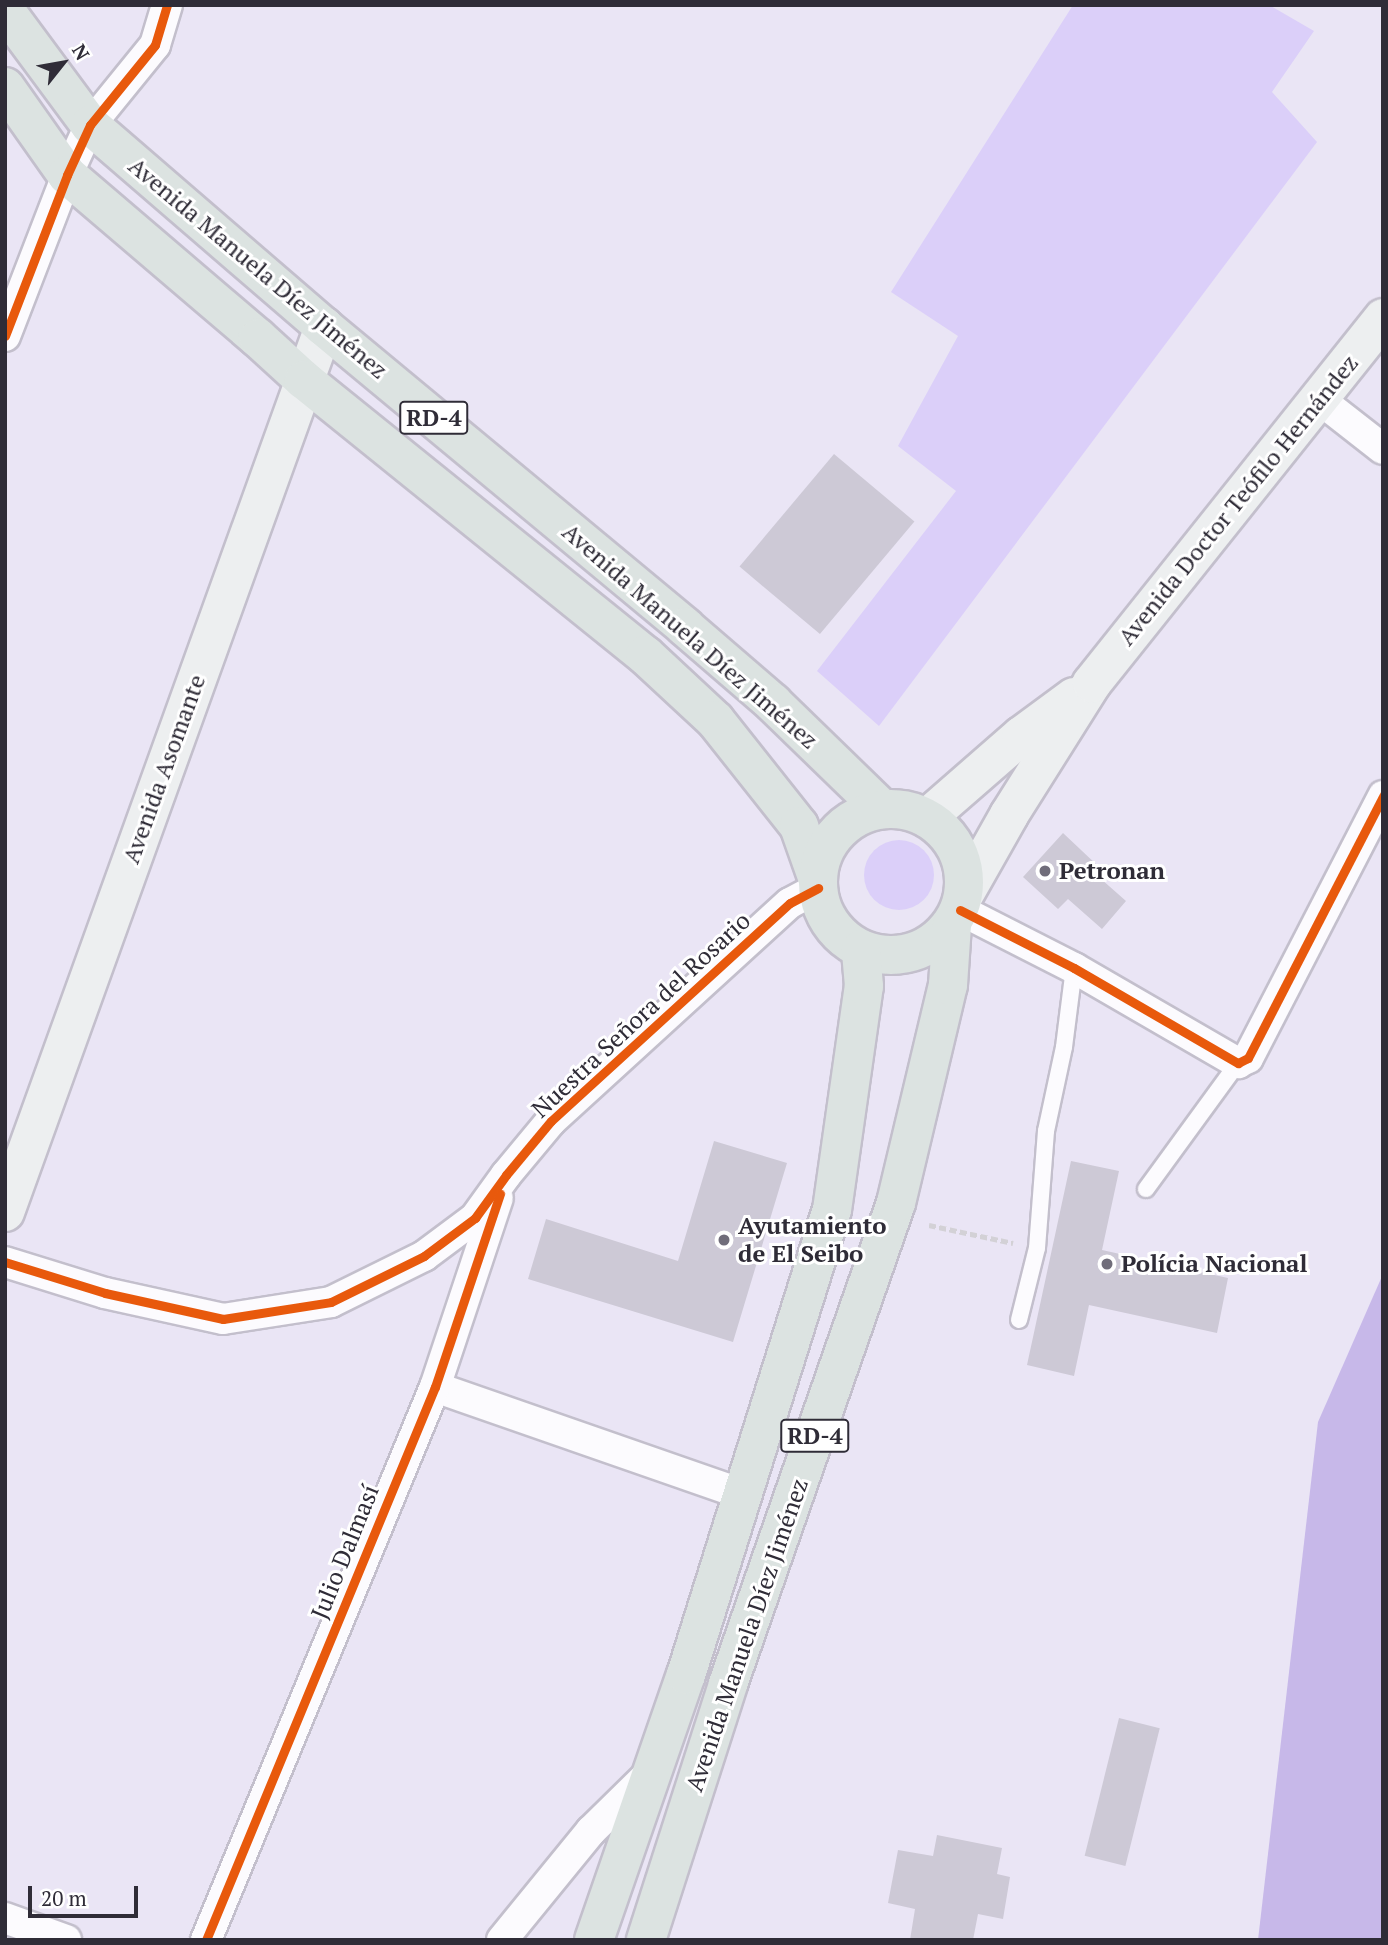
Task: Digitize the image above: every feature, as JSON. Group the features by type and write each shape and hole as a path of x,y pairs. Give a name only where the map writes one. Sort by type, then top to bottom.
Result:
{"main road":[{"name":"Avenida Manuela Díez Jiménez","path":"14,10 90,125 324,327 734,670 881,809"},
{"name":"Avenida Manuela Díez Jiménez","path":"5,88 67,175 304,380 645,655 715,720 799,826 818,884"},
{"name":"Avenida Doctor Teófilo Hernández","path":"958,910 1009,815 1092,683 1383,317"},
{"name":"Avenida Asomante","path":"5,1212 324,327"},
{"name":"Avenida Doctor Teófilo Hernández","path":"927,818 1021,736 1092,683"},
{"name":"RD-4","path":"881,809 909,810 927,818 950,838 963,865 958,910 934,942 912,953 887,956 861,949 832,925 822,907 818,884 822,857 833,837 850,821 881,809"},
{"name":"Avenida Manuela Díez Jiménez","path":"646,1940 728,1684 891,1217 948,985 958,910"},
{"name":"Avenida Manuela Díez Jiménez","path":"594,1940 649,1774 686,1675 832,1210 864,986 861,949"}],"street":[{"path":"5,336 67,175 90,125 156,45 167,5"},
{"path":"1319,399 1383,449"},
{"path":"958,910 1074,968 1238,1063 1248,1058 1383,796"},
{"name":"Nuestra Señora del Rosario","path":"5,1262 105,1293 223,1319 331,1302 424,1255 475,1218 506,1175 551,1121 790,903 818,884"},
{"name":"Julio Dalmasí","path":"206,1940 435,1387 506,1175"},
{"path":"435,1387 743,1494"},
{"path":"502,1940 591,1831 649,1774"},
{"path":"5,1918 66,1940"}],"lane":[{"path":"1019,1320 1037,1248 1046,1131 1064,1048 1074,968"},
{"path":"1146,1189 1238,1063"}],"path":[{"path":"891,1217 1037,1248"}],"shaded area":[{"path":"1073,5 1269,5 1314,31 1272,92 1317,142 879,726 817,671 956,491 898,446 958,336 891,292"},
{"path":"906,840 919,846 928,855 932,861 932,889 924,900 913,908 892,910 874,900 866,889 864,868 874,850 885,842"},
{"path":"1383,1274 1383,1940 1258,1940 1318,1422"}],"building":[{"path":"834,454 914,521 820,634 740,567"},
{"path":"1063,833 1098,866 1092,871 1126,901 1102,929 1068,899 1058,909 1023,877"},
{"name":"Ayutamiento de El Seibo","path":"714,1141 787,1163 733,1342 528,1279 546,1219 678,1261"},
{"name":"Polícia Nacional","path":"1071,1161 1119,1171 1102,1250 1228,1278 1217,1333 1089,1305 1074,1376 1027,1365"},
{"path":"1119,1718 1160,1728 1125,1866 1085,1856"},
{"path":"937,1835 1002,1848 997,1874 1010,1877 1003,1919 978,1914 973,1940 910,1940 915,1909 888,1903 898,1850 933,1856"}],"cycle path":[{"path":"5,336 67,175 90,125 155,45 167,5"},
{"path":"960,910 1074,968 1238,1063 1248,1058 1383,796"},
{"path":"5,1262 105,1293 223,1319 331,1302 424,1256 475,1218 506,1175 551,1121 790,903 818,888"},
{"path":"206,1940 435,1387 500,1194"}],"place":[{"name":"Petronan","path":"1045,871"},
{"name":"Ayutamiento de El Seibo","path":"724,1240"},
{"name":"Polícia Nacional","path":"1107,1264"}]}
